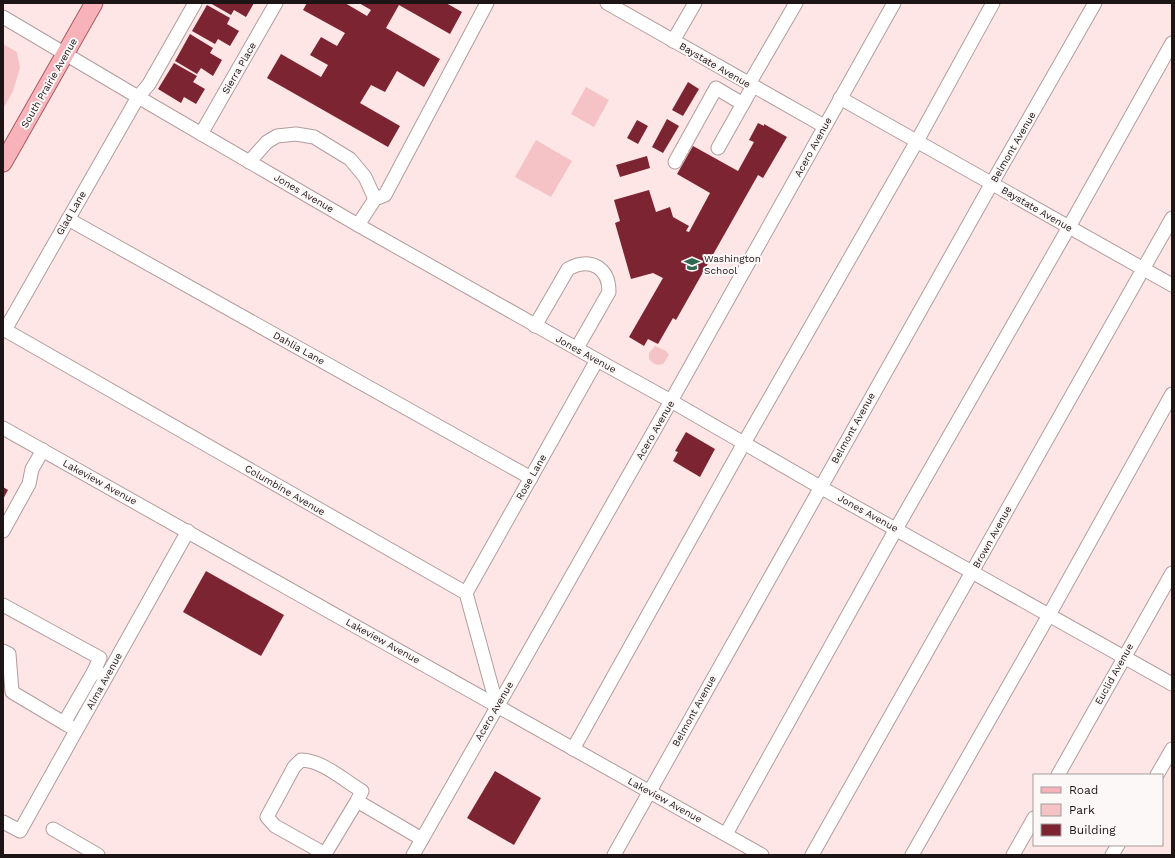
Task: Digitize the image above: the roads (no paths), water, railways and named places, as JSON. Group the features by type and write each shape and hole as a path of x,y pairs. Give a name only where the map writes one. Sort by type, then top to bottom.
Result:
{"main road":[{"name":"South Prairie Avenue","path":"3,163 94,3"}],"street":[{"name":"Glad Lane","path":"4,330 138,97 149,84 195,3"},
{"name":"Sierra Place","path":"201,134 276,3"},
{"path":"358,225 375,199 385,195 487,3"},
{"name":"Baystate Avenue","path":"607,3 824,126"},
{"path":"673,41 695,3"},
{"path":"718,148 796,3"},
{"name":"Acero Avenue","path":"413,855 671,401 894,3"},
{"path":"573,749 744,443 917,141 993,3"},
{"name":"Belmont Avenue","path":"614,855 649,790 820,487 1095,3"},
{"name":"Jones Avenue","path":"3,17 201,134 535,326 577,348 820,487 1172,684"},
{"path":"726,834 896,529 1069,227 1172,43"},
{"path":"675,162 716,88 743,104"},
{"name":"Baystate Avenue","path":"840,98 1172,285"},
{"path":"250,162 267,142 277,136 296,134 314,137 350,159 365,177 375,199"},
{"name":"Brown Avenue","path":"812,855 1172,218"},
{"name":"Dahlia Lane","path":"68,219 531,478"},
{"path":"535,326 568,269 584,263 592,264 600,269 606,276 609,284 609,292 577,348"},
{"name":"Columbine Avenue","path":"4,330 466,593"},
{"name":"Rose Lane","path":"466,593 597,360"},
{"path":"912,855 1049,615 1172,394"},
{"name":"Lakeview Avenue","path":"4,431 43,450 188,531 762,855"},
{"path":"3,531 29,484 32,469 43,450"},
{"name":"Alma Avenue","path":"3,822 20,832 188,531"},
{"name":"Euclid Avenue","path":"1059,774 1172,573"},
{"path":"466,593 497,706"},
{"path":"3,605 100,658 64,723"},
{"path":"3,651 9,654 12,692 77,730"},
{"path":"94,671 107,677"},
{"path":"1158,774 1172,749"},
{"path":"302,760 318,763 362,792 357,800 325,854 274,826 267,817 294,767 302,760"},
{"path":"357,800 422,839"},
{"path":"1013,855 1033,820"},
{"path":"53,829 98,855"},
{"path":"1112,855 1117,846"}],"place":[{"name":"Washington School","path":"692,264"}]}
